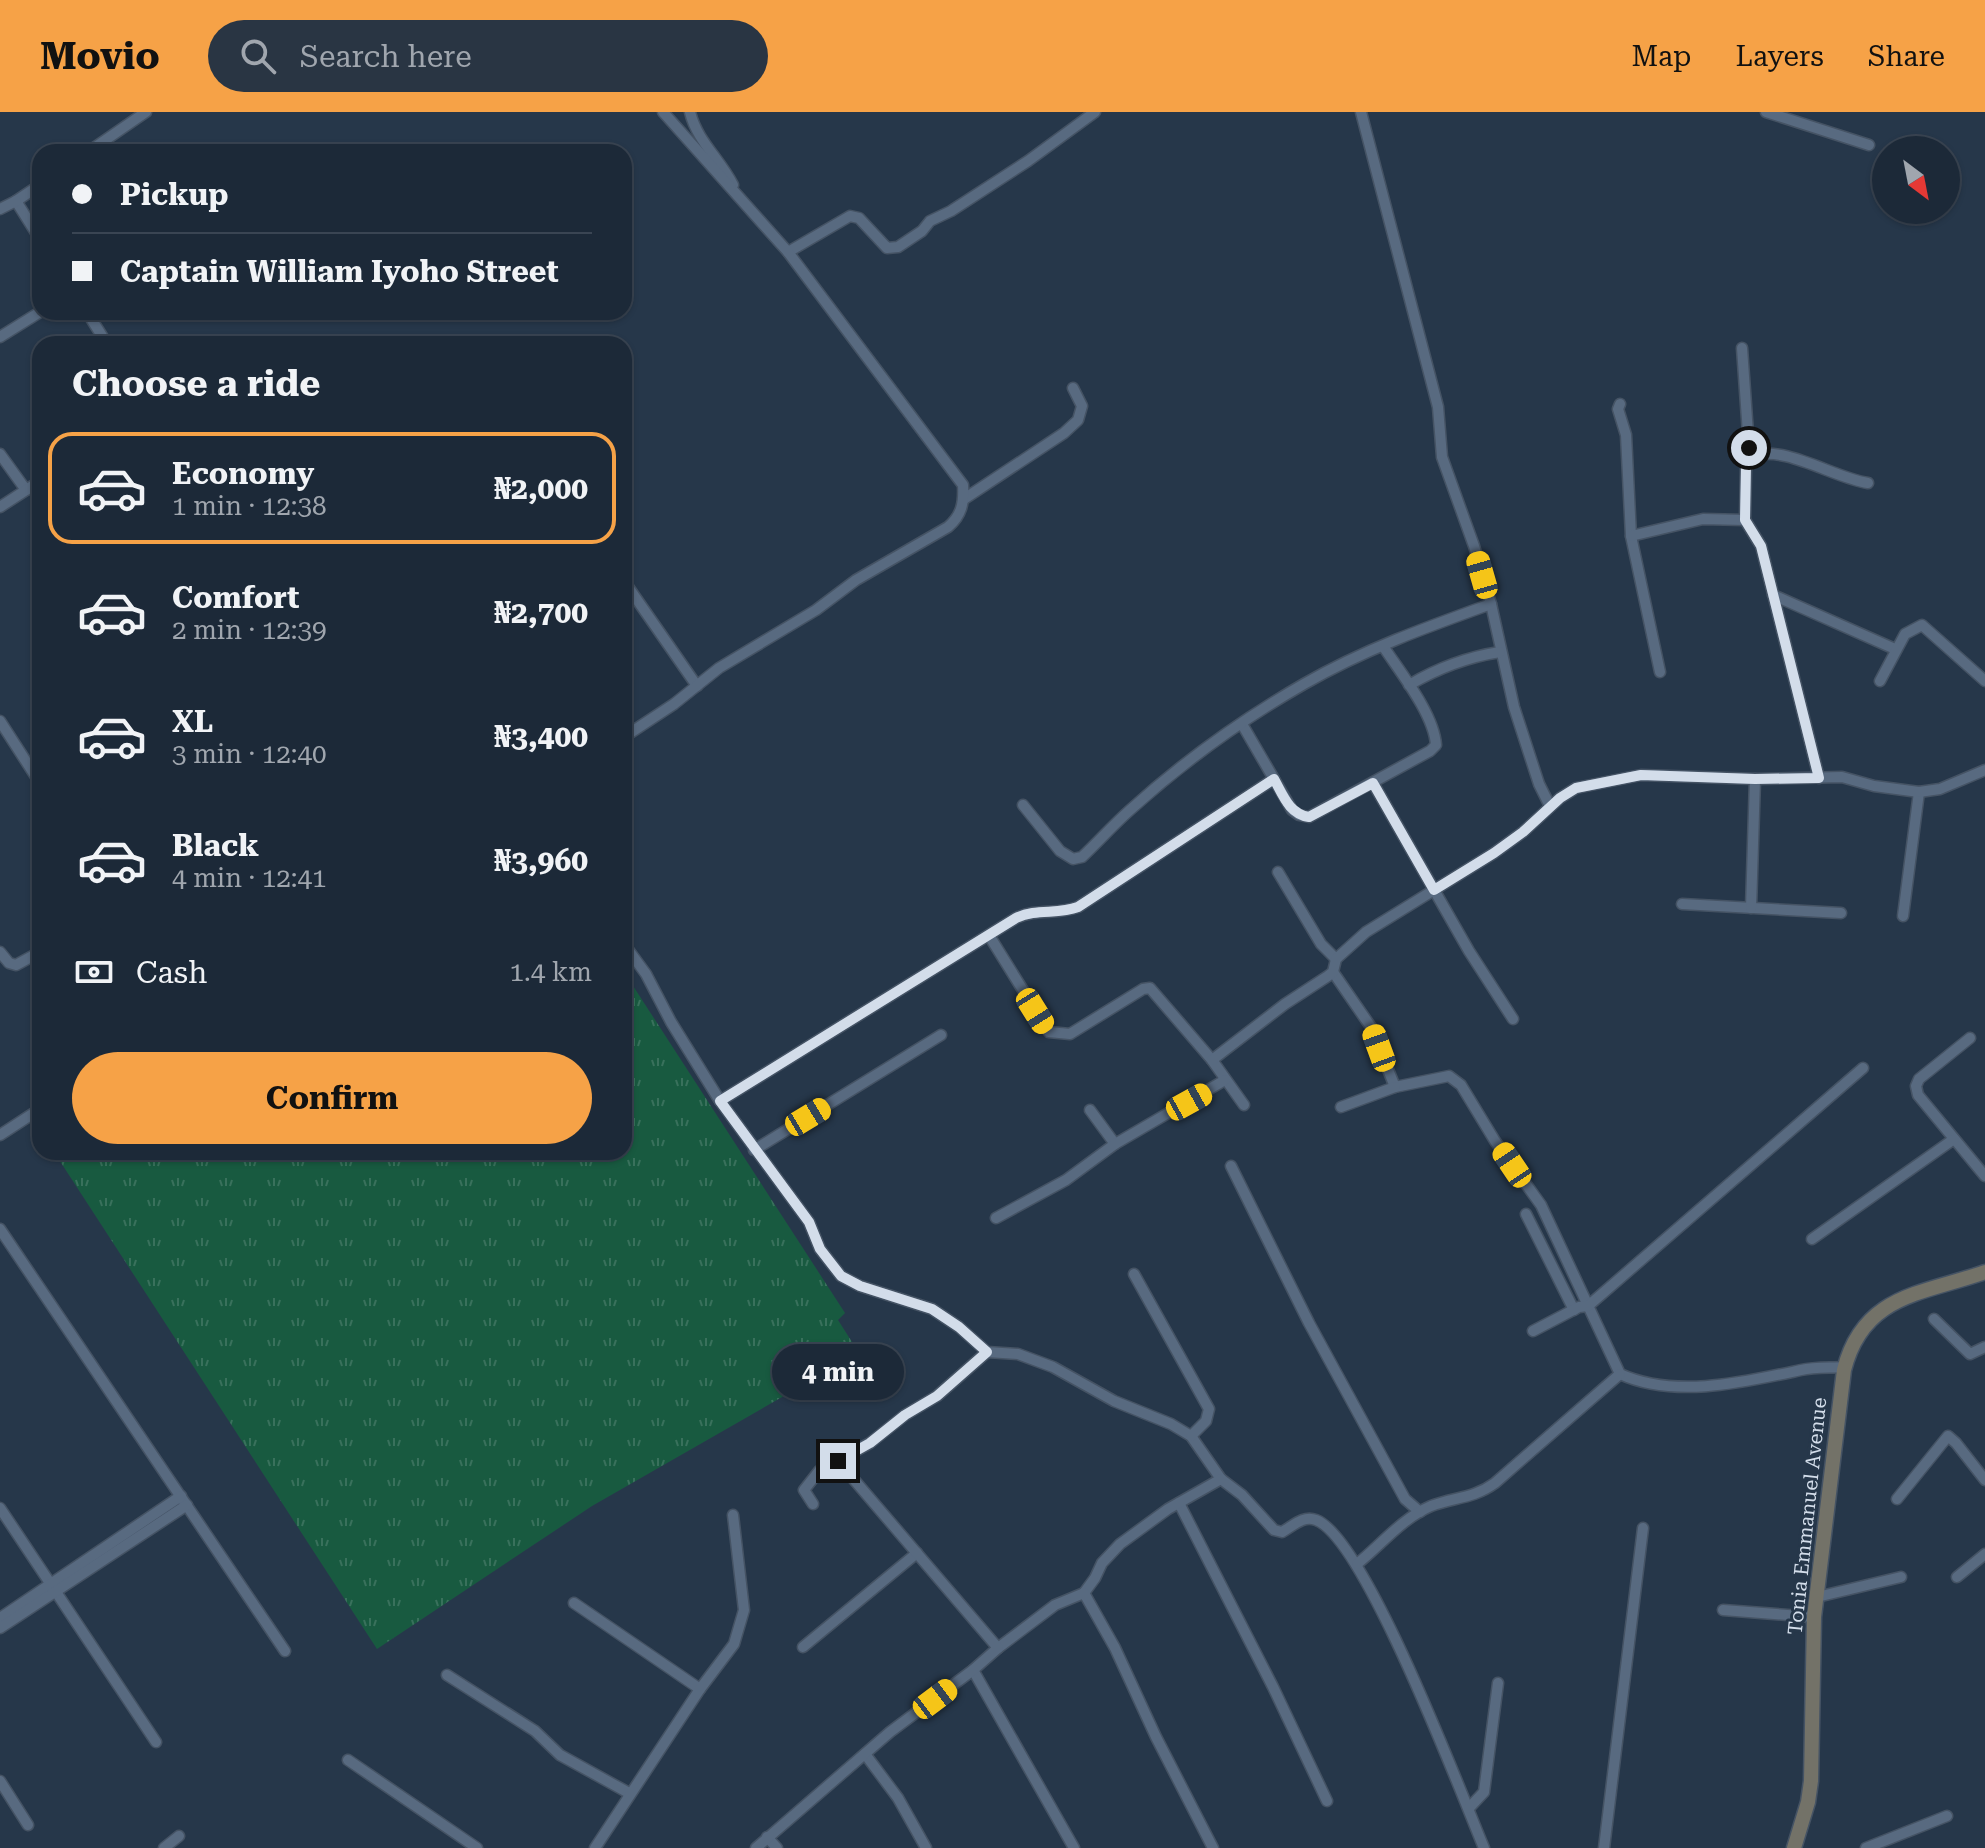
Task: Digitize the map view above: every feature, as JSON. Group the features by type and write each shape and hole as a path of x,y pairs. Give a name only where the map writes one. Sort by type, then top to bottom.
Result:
{"street":[{"path":"100,144 146,112"},
{"path":"632,732 727,663 826,604 856,580 948,527 958,519 964,499 963,485 788,252 663,112"},
{"path":"690,112 698,137 726,170 741,198"},
{"path":"788,252 850,216 859,218 887,248 898,247 922,231 930,221 1028,161 1095,112"},
{"path":"1361,112 1438,407 1442,457 1460,501 1491,604 1514,707 1539,784 1550,806"},
{"path":"1766,112 1869,145"},
{"path":"0,209 32,190"},
{"path":"16,201 32,226"},
{"path":"0,337 32,317"},
{"path":"1742,348 1749,448 1753,456"},
{"path":"964,499 1064,433 1078,420 1082,406 1073,388"},
{"path":"1620,404 1618,409 1626,435 1631,536 1660,672"},
{"path":"1819,778 1761,546 1745,520 1746,465 1753,456 1767,453 1868,483"},
{"path":"0,454 26,490"},
{"path":"0,507 32,486"},
{"path":"1631,536 1703,519 1745,520"},
{"path":"632,593 697,686"},
{"path":"1773,595 1895,649"},
{"path":"1023,805 1060,851 1073,859 1082,857 1128,812 1242,724 1304,684 1383,646 1491,604"},
{"path":"1880,681 1905,634 1922,625 1985,681"},
{"path":"1242,724 1292,810 1299,815 1309,817 1373,783 1436,745 1435,734 1409,685 1383,646"},
{"path":"1409,685 1433,671 1472,657 1500,652"},
{"path":"0,721 32,771"},
{"path":"1212,1060 1333,972 1336,959 1366,932 1494,853 1576,788 1641,775 1755,779 1842,777 1874,786 1919,792 1940,789 1985,770"},
{"path":"720,1101 1024,914 1045,910 1067,911 1078,907 1274,779"},
{"path":"1751,908 1755,779"},
{"path":"1373,783 1469,951 1513,1019"},
{"path":"1903,916 1919,792"},
{"path":"1278,872 1321,944 1336,959"},
{"path":"1682,904 1841,913"},
{"path":"990,937 1049,1032 1070,1034 1143,989 1150,988 1212,1060 1244,1105"},
{"path":"0,952 9,963 16,965 32,956"},
{"path":"632,955 720,1101 809,1222 820,1249 841,1276 860,1286 932,1309 959,1327 987,1352 1018,1354 1053,1367 1114,1401 1171,1424 1191,1436 1221,1479 1242,1495 1274,1530 1282,1532 1303,1519 1318,1520 1357,1564 1419,1693 1484,1848"},
{"path":"1333,972 1371,1027 1395,1087"},
{"path":"754,1150 941,1035"},
{"path":"1970,1038 1919,1079 1916,1086 1918,1095 1985,1176"},
{"path":"1533,1331 1588,1306 1863,1068"},
{"path":"1341,1107 1395,1087 1449,1076 1456,1079 1541,1205 1620,1374 1638,1382 1716,1385 1762,1380 1804,1369 1844,1367"},
{"path":"996,1218 1066,1180 1115,1144 1225,1080"},
{"path":"1090,1110 1115,1144"},
{"path":"0,1135 32,1114"},
{"path":"1812,1239 1954,1139"},
{"path":"1231,1166 1309,1323 1405,1499 1420,1512"},
{"path":"1526,1214 1574,1310"},
{"path":"0,1229 285,1651"},
{"name":"Tonia Emmanuel Avenue","path":"1794,1848 1811,1781 1814,1617 1844,1367 1850,1344 1878,1314 1905,1296 1985,1272"},
{"path":"1134,1274 1209,1409 1206,1421 1191,1436"},
{"path":"1934,1319 1970,1354 1985,1347"},
{"path":"813,1504 805,1495 806,1485 819,1471 870,1443 905,1415 937,1396 987,1352"},
{"path":"1357,1564 1405,1520 1432,1506 1485,1490 1620,1374"},
{"path":"1897,1499 1948,1436 1985,1480"},
{"path":"838,1461 998,1648"},
{"path":"756,1848 890,1732 998,1648 1055,1605 1084,1593 1102,1563 1120,1544 1179,1503 1221,1479"},
{"path":"0,1628 53,1588 184,1500"},
{"path":"1179,1503 1327,1801"},
{"path":"0,1508 156,1742"},
{"path":"595,1848 629,1793 734,1644 744,1610 733,1515"},
{"path":"1604,1848 1643,1528"},
{"path":"803,1647 917,1553"},
{"path":"1957,1577 1985,1554"},
{"path":"1817,1597 1901,1577"},
{"path":"0,1618 53,1588"},
{"path":"1084,1593 1115,1648 1213,1848"},
{"path":"574,1603 700,1689"},
{"path":"1723,1610 1814,1617"},
{"path":"973,1670 1074,1848"},
{"path":"447,1675 535,1731 548,1747 560,1755 629,1793"},
{"path":"1469,1808 1484,1792 1498,1683"},
{"path":"865,1754 898,1798 926,1848"},
{"path":"348,1760 477,1848"},
{"path":"0,1781 28,1825"},
{"path":"1866,1848 1947,1816"},
{"path":"164,1848 179,1836"},
{"path":"767,1837 777,1848"}],"green space":[{"path":"632,984 845,1313 838,1320 859,1353 592,1506 377,1649 59,1160 632,1160"}],"route":[{"path":"838,1461 870,1443 905,1415 944,1391 987,1352 959,1327 932,1309 860,1286 841,1276 820,1249 809,1222 720,1101 990,937 1016,918 1034,911 1057,912 1078,907 1274,779 1292,810 1309,817 1373,783 1434,890 1494,853 1576,788 1641,775 1819,778 1761,546 1745,520 1746,465 1753,456 1749,448"}]}
